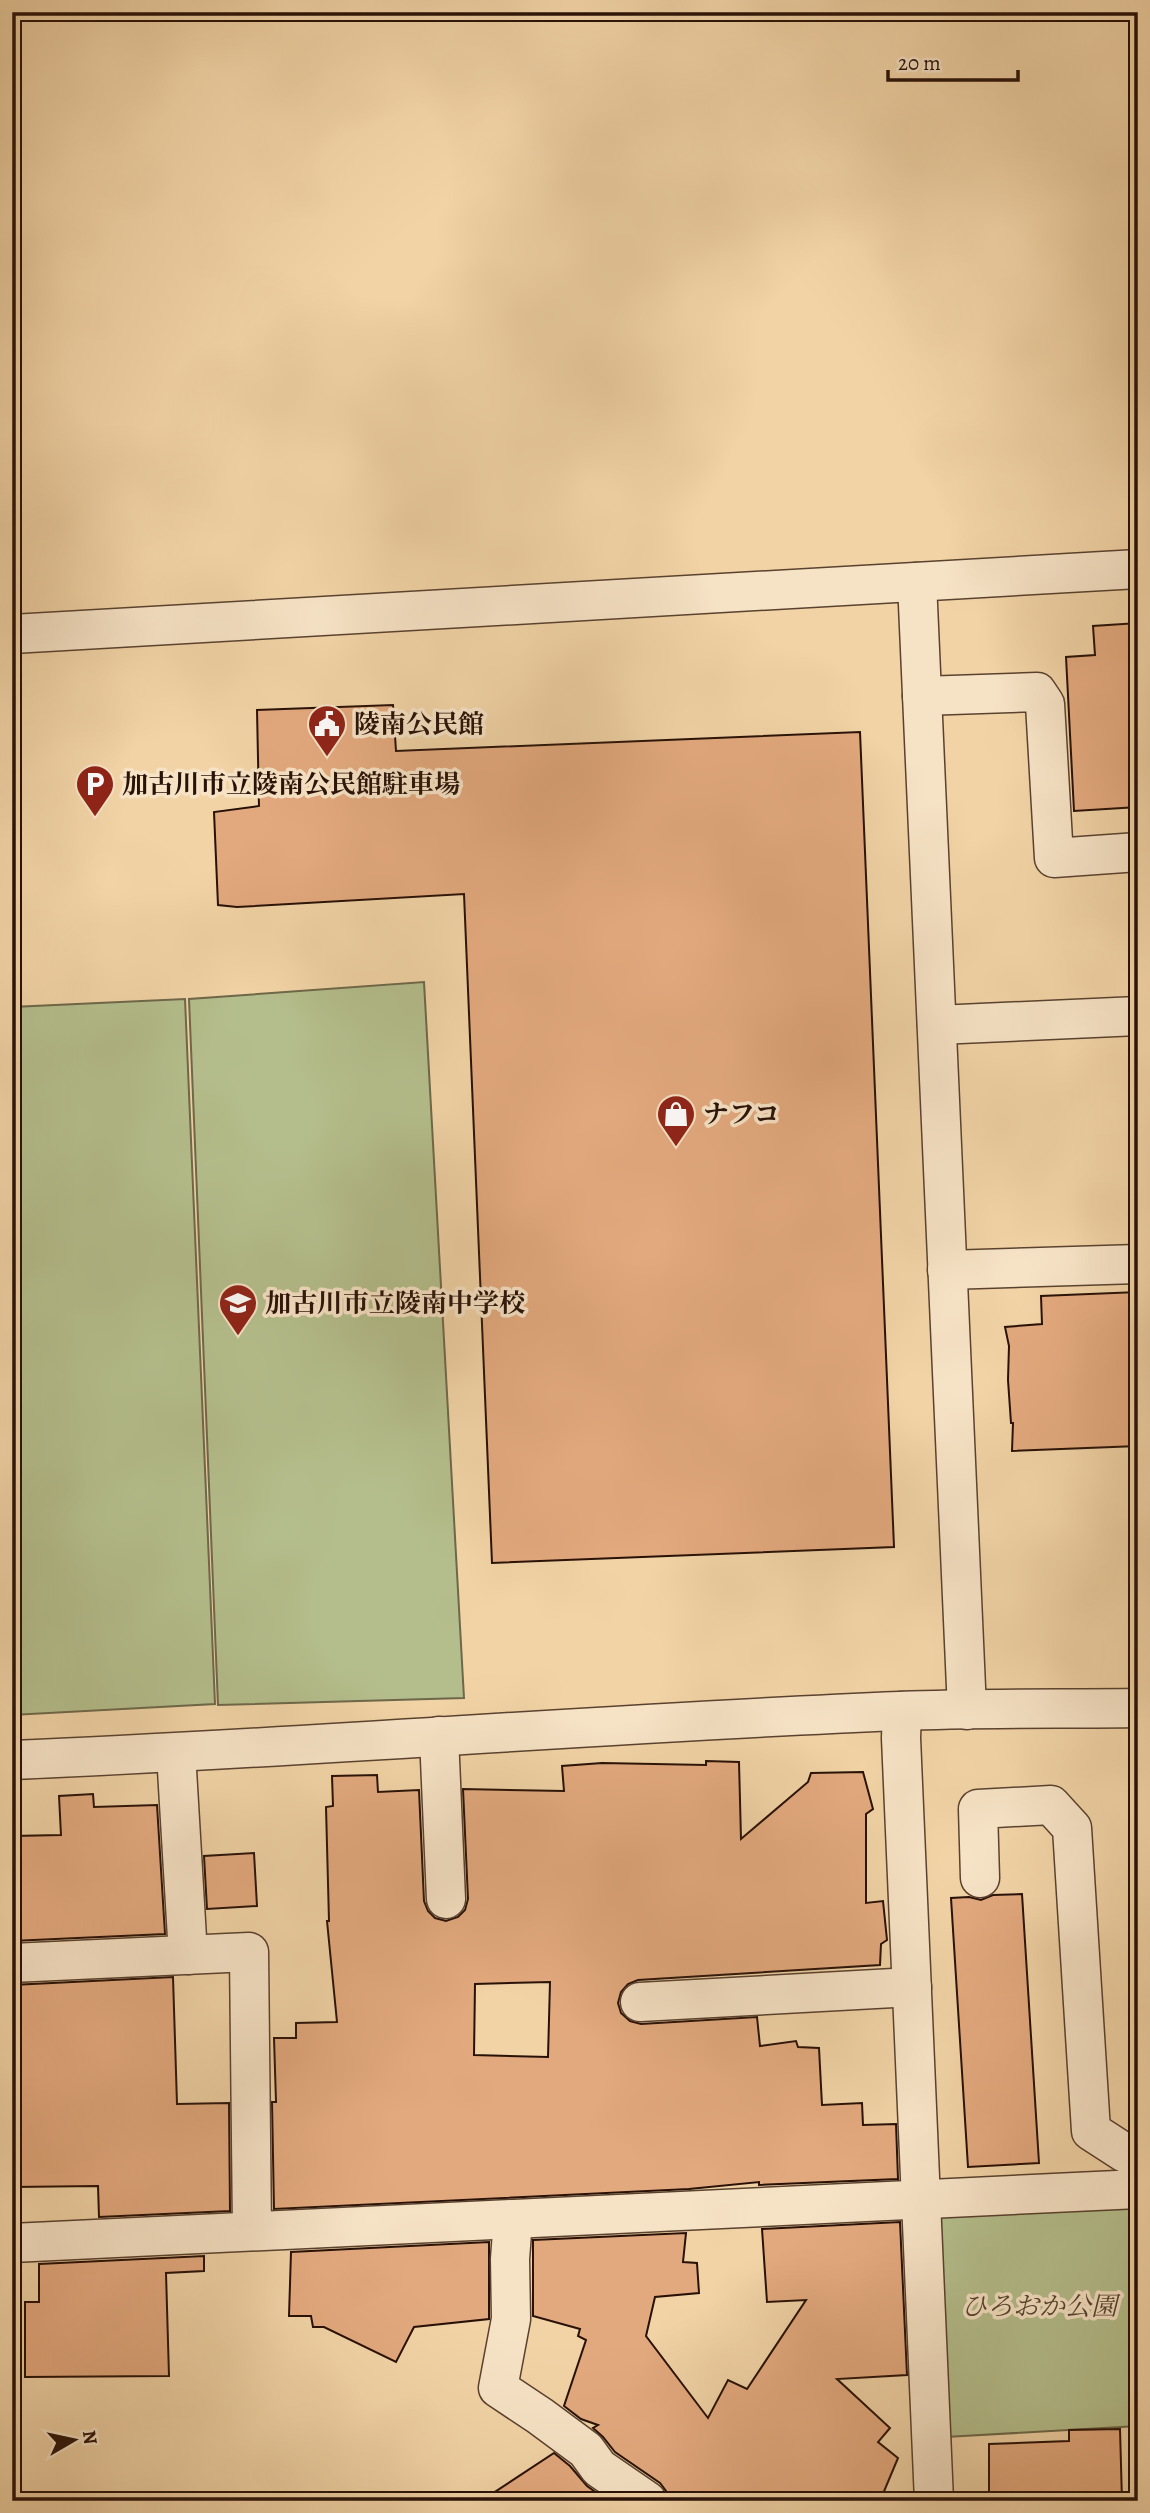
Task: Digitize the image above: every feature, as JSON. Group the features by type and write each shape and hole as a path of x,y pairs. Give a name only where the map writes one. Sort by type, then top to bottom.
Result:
{"street":[{"path":"12,635 1138,569"},
{"path":"917,582 967,1710"},
{"path":"922,696 1037,692 1045,704 1054,858 1138,852"},
{"path":"937,1025 1138,1016"},
{"path":"947,1270 1138,1264"},
{"path":"12,1760 902,1711 1138,1708"},
{"path":"902,1711 934,2501"},
{"path":"439,1736 446,1899"},
{"path":"176,1753 188,1955"},
{"path":"980,1878 978,1808 1051,1805 1072,1828 1091,2130 1125,2153 1138,2152"},
{"path":"12,1963 249,1952 252,2231"},
{"path":"640,2002 912,1987"},
{"path":"12,2243 1138,2189"},
{"path":"513,2219 510,2259 511,2319 498,2388 577,2443 586,2450 599,2468 647,2501"}],"green space":[{"path":"424,982 464,1698 218,1705 189,999"},
{"path":"185,999 215,1704 12,1715 12,1007"},
{"name":"ひろおか公園","path":"1138,2201 1138,2426 946,2437 936,2223 951,2208"}],"building":[{"path":"1138,623 1138,807 1074,811 1066,657 1095,655 1093,626"},
{"name":"ナフコ","path":"393,705 396,751 860,732 894,1547 492,1563 464,894 237,907 218,905 214,812 259,806 257,710"},
{"path":"1138,1292 1138,1446 1012,1451 1009,1346 1005,1327 1042,1324 1041,1296"},
{"path":"706,1761 739,1762 741,1839 808,1782 811,1773 863,1772 873,1809 866,1814 866,1903 883,1901 887,1940 881,1944 880,1965 638,1980 628,1984 621,1992 618,2003 621,2013 630,2021 641,2024 757,2017 760,2046 796,2041 798,2047 819,2048 822,2105 862,2103 863,2125 896,2124 898,2179 759,2185 759,2182 689,2189 274,2209 274,2038 296,2038 296,2023 337,2022 327,1921 326,1807 333,1806 332,1776 377,1775 378,1792 419,1790 424,1901 435,1918 446,1921 458,1917 465,1910 468,1899 463,1789 564,1791 562,1766 602,1763 706,1765","holes":["550,1982 548,2057 474,2055 475,1984"]},
{"path":"93,1794 94,1807 157,1805 165,1934 12,1941 12,1836 61,1835 59,1796"},
{"path":"254,1853 257,1906 207,1909 204,1856"},
{"path":"1022,1894 1039,2163 968,2167 951,1898 969,1897 981,1900 993,1895"},
{"path":"173,1977 177,2104 229,2103 230,2211 99,2217 98,2186 12,2187 12,1985"},
{"path":"900,2222 907,2375 837,2379 890,2428 878,2442 898,2458 880,2501 669,2501 660,2483 615,2452 593,2428 598,2425 581,2419 564,2406 586,2340 578,2336 580,2329 533,2316 533,2240 686,2233 683,2262 697,2263 699,2293 655,2297 646,2336 708,2418 728,2380 747,2389 806,2300 767,2302 762,2229"},
{"path":"489,2242 489,2319 414,2327 396,2362 324,2327 313,2327 311,2316 289,2316 291,2252"},
{"path":"204,2256 204,2271 166,2273 169,2376 25,2377 25,2302 39,2302 39,2264"},
{"path":"1120,2429 1122,2501 989,2501 989,2444 1069,2441 1069,2430"},
{"path":"554,2453 570,2466 587,2486 608,2501 481,2501"}],"place":[{"name":"陵南公民館","path":"327,758"},
{"name":"加古川市立陵南公民館駐車場","path":"95,818"},
{"name":"ナフコ","path":"676,1148"},
{"name":"加古川市立陵南中学校","path":"238,1337"}]}
